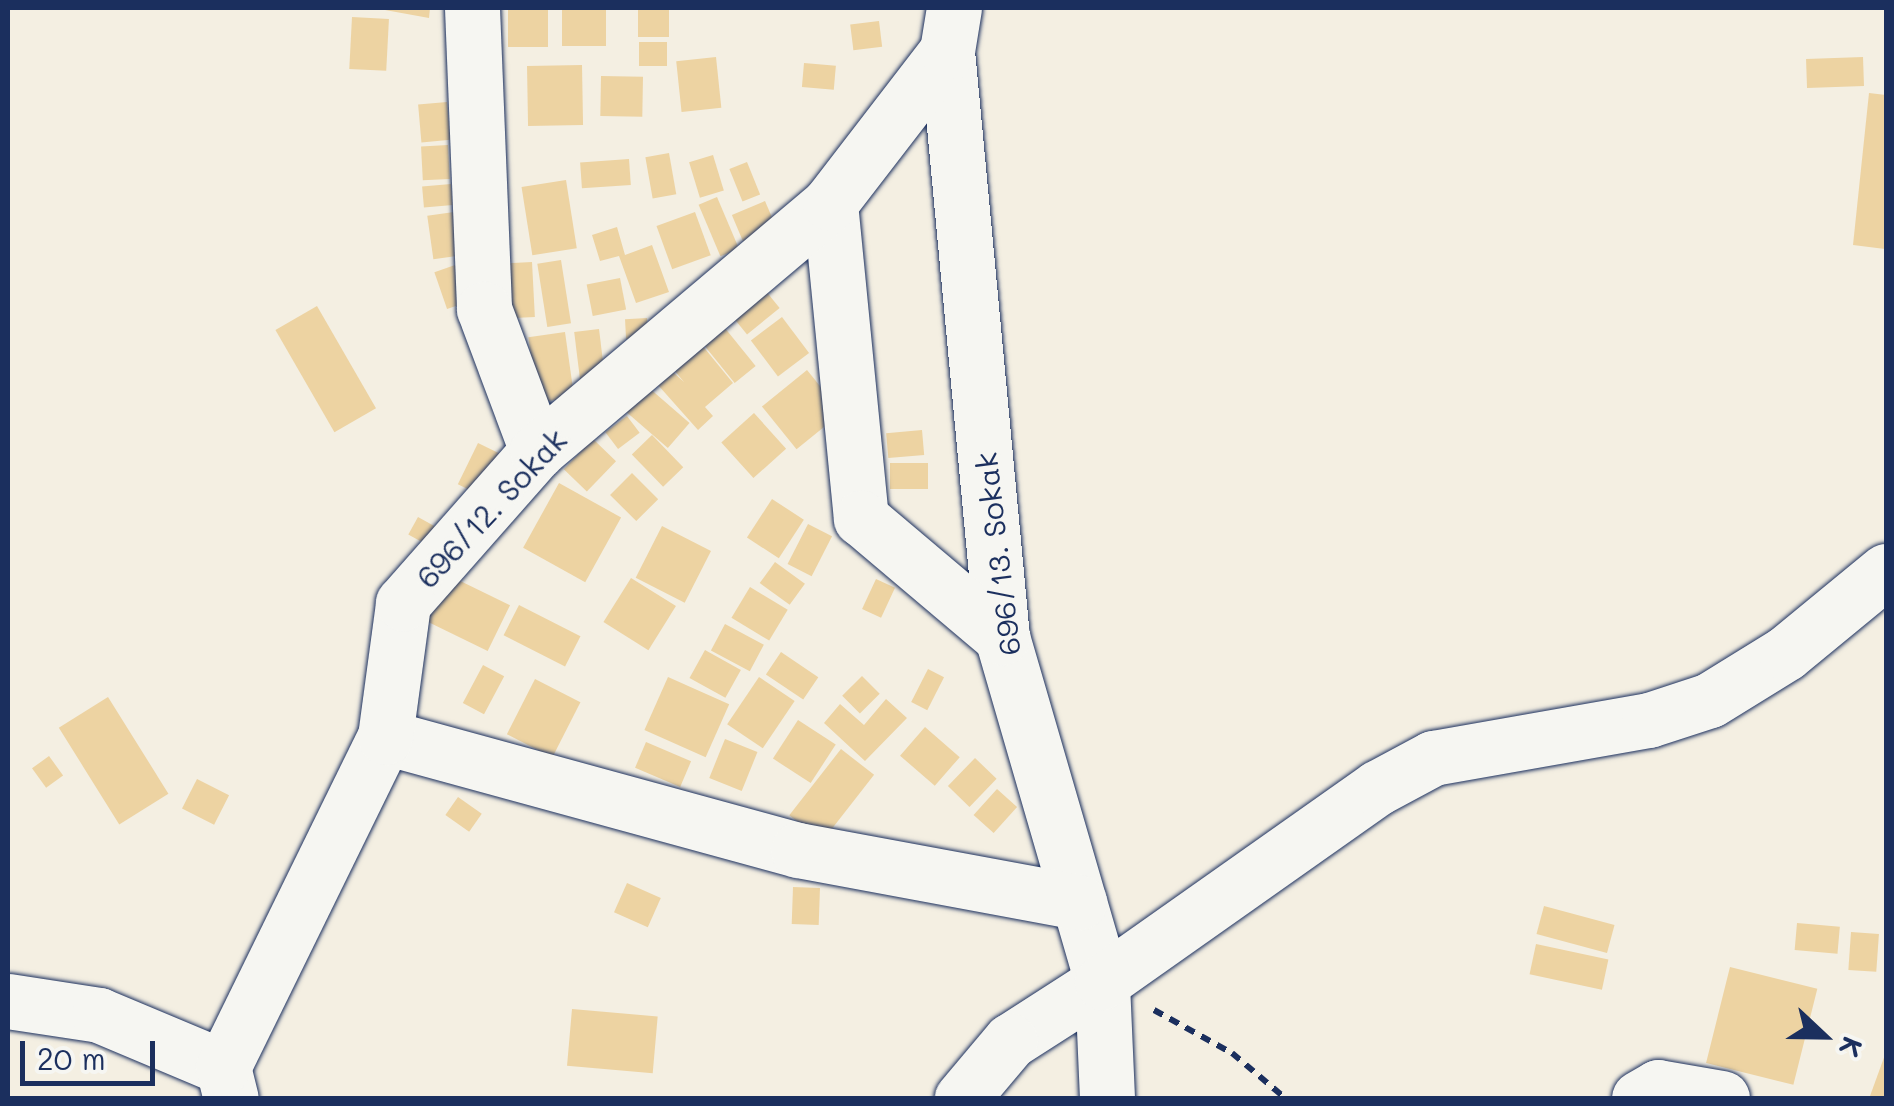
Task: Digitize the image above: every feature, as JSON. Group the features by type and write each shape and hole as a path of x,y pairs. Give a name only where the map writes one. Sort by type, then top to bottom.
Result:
{"street":[{"path":"472,8 484,309 538,451"},
{"name":"696/12. Sokak","path":"227,1083 384,737 403,603 538,451 830,203 951,29"},
{"name":"696/13. Sokak","path":"951,29 1002,637 1102,982 1107,1098"},
{"path":"830,203 861,518 1002,637"},
{"path":"962,1098 1010,1041 1102,982 1377,788 1433,758 1649,720 1710,700 1786,654 1886,571"},
{"path":"384,737 798,850 1079,902"},
{"path":"8,1000 99,1015 227,1083"},
{"path":"1639,1098 1658,1087 1722,1098"}],"path":[{"path":"1102,982 1232,1053 1284,1098"}],"building":[{"path":"374,8 430,8 429,18"},
{"path":"508,8 548,8 548,47 508,47"},
{"path":"562,8 606,8 606,46 562,46"},
{"path":"638,8 669,8 669,37 638,37"},
{"path":"352,17 389,19 386,71 349,69"},
{"path":"879,21 882,47 853,50 850,25"},
{"path":"639,42 667,42 667,66 639,66"},
{"path":"716,57 721,108 682,112 676,61"},
{"path":"1863,57 1864,86 1807,88 1806,59"},
{"path":"804,63 836,66 834,90 802,87"},
{"path":"582,65 583,125 528,126 527,66"},
{"path":"601,76 643,77 642,117 600,116"},
{"path":"1869,93 1886,95 1885,249 1853,245"},
{"path":"447,102 450,140 421,142 418,105"},
{"path":"448,145 450,179 423,180 421,146"},
{"path":"669,153 676,194 653,199 645,157"},
{"path":"713,155 724,190 700,198 689,162"},
{"path":"629,159 631,185 582,188 580,162"},
{"path":"747,162 760,194 742,202 729,169"},
{"path":"566,180 577,248 532,255 522,187"},
{"path":"451,184 453,205 424,207 422,187"},
{"path":"717,197 739,249 720,256 699,205"},
{"path":"765,201 777,229 744,243 732,215"},
{"path":"454,212 460,256 433,259 427,216"},
{"path":"695,212 711,255 672,269 656,226"},
{"path":"617,227 625,255 652,245 669,292 636,303 619,256 600,261 592,235"},
{"path":"561,260 571,323 547,327 537,264"},
{"path":"532,262 535,317 509,318 506,263"},
{"path":"458,264 471,301 447,309 434,272"},
{"path":"620,278 626,309 593,316 587,284"},
{"path":"757,280 780,308 747,334 724,306"},
{"path":"317,306 376,408 334,432 275,330"},
{"path":"716,317 756,366 735,383 695,334"},
{"path":"782,317 809,353 778,376 751,340"},
{"path":"647,318 648,338 626,339 625,319"},
{"path":"599,329 606,388 581,391 574,332"},
{"path":"565,332 574,397 538,403 528,337"},
{"path":"697,339 733,383 705,407 713,416 698,430 658,385 673,372 684,382 668,363"},
{"path":"807,370 842,413 797,449 762,407"},
{"path":"648,387 690,423 668,448 626,412"},
{"path":"754,413 786,449 753,478 721,442"},
{"path":"627,416 640,433 618,449 605,432"},
{"path":"922,430 924,455 888,458 886,433"},
{"path":"652,435 683,467 663,487 632,454"},
{"path":"593,439 616,461 587,491 564,469"},
{"path":"478,443 507,457 487,498 458,484"},
{"path":"890,463 928,463 928,489 890,489"},
{"path":"632,473 658,499 636,521 610,495"},
{"path":"559,483 621,517 585,582 523,548"},
{"path":"772,499 804,520 779,558 747,538"},
{"path":"418,517 445,532 435,550 408,534"},
{"path":"808,524 832,536 812,576 788,564"},
{"path":"662,526 711,551 685,603 636,578"},
{"path":"775,562 805,584 790,605 760,583"},
{"path":"448,575 510,605 488,651 426,621"},
{"path":"631,578 676,606 648,650 603,622"},
{"path":"876,579 895,588 881,618 862,609"},
{"path":"750,587 788,610 769,641 731,618"},
{"path":"519,605 580,636 565,667 504,635"},
{"path":"725,624 764,645 750,671 711,650"},
{"path":"705,650 741,670 725,698 689,678"},
{"path":"781,652 818,677 803,700 766,674"},
{"path":"483,665 504,676 484,714 463,703"},
{"path":"928,669 944,677 927,710 911,702"},
{"path":"862,676 880,694 860,713 842,696"},
{"path":"668,677 729,704 706,757 644,730"},
{"path":"759,677 795,701 763,748 727,724"},
{"path":"535,679 580,702 552,757 507,734"},
{"path":"108,697 168,794 119,824 59,728"},
{"path":"886,699 907,718 865,761 824,723 840,704 864,725"},
{"path":"798,720 836,745 811,783 773,759"},
{"path":"925,727 960,757 935,786 900,756"},
{"path":"725,739 757,752 742,791 709,778"},
{"path":"646,742 691,761 680,787 635,768"},
{"path":"841,749 874,775 822,841 789,815"},
{"path":"49,756 63,775 46,788 32,768"},
{"path":"975,758 997,779 969,807 948,786"},
{"path":"197,779 229,795 214,825 182,808"},
{"path":"997,789 1017,807 994,833 974,815"},
{"path":"458,797 482,814 469,832 445,815"},
{"path":"627,883 661,898 648,927 614,912"},
{"path":"793,887 820,888 819,925 792,924"},
{"path":"1544,906 1615,925 1607,953 1536,934"},
{"path":"1797,923 1840,927 1837,954 1795,950"},
{"path":"1851,932 1879,934 1876,972 1848,970"},
{"path":"1536,944 1608,959 1602,990 1530,974"},
{"path":"1730,967 1817,989 1793,1085 1706,1063"},
{"path":"572,1009 658,1016 653,1073 567,1066"},
{"path":"1886,1052 1886,1098 1876,1098 1870,1096"}]}
